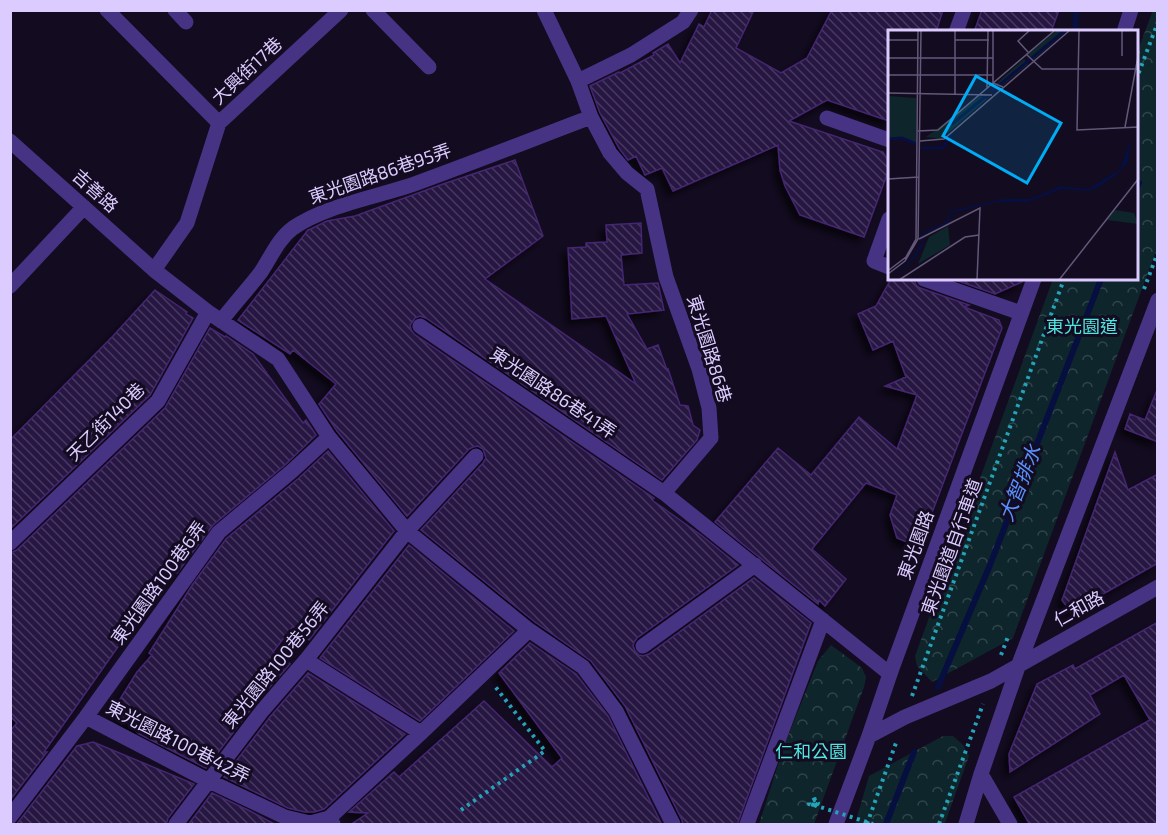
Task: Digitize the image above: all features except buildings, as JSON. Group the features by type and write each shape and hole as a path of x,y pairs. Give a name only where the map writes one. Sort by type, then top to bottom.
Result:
{"street":[{"path":"107,10 219,123"},
{"name":"大興街17巷","path":"154,270 187,223 219,123 341,10"},
{"path":"373,10 429,67"},
{"name":"東光園路86巷","path":"544,10 578,81 591,117 610,153 627,173 647,189 666,278 699,369 709,408 711,438 664,492"},
{"path":"578,81 631,55 683,22 691,10"},
{"path":"957,30 964,10"},
{"path":"1125,30 1131,10"},
{"name":"東光園路86巷95弄","path":"214,317 263,268 277,245 292,229 311,218 344,205 415,184 591,117"},
{"path":"827,118 888,140"},
{"name":"吉善路","path":"10,141 154,270"},
{"path":"10,286 84,207"},
{"path":"888,222 874,261 888,267"},
{"path":"154,270 214,317 278,359 329,437 407,531 529,630 583,667 616,711 673,825"},
{"path":"927,280 1022,313"},
{"name":"東光園路","path":"836,825 1034,280"},
{"path":"966,825 1019,664 1158,300"},
{"name":"天乙街140巷","path":"10,543 158,400 214,317"},
{"name":"東光園路86巷41弄","path":"420,326 664,492"},
{"name":"東光園路100巷6弄","path":"86,717 219,532 329,437"},
{"name":"東光園路100巷56弄","path":"176,825 262,711 306,660 407,531 476,456"},
{"path":"664,492 890,674"},
{"path":"643,646 755,565"},
{"name":"仁和路","path":"869,736 905,717 991,681 1158,587"},
{"path":"747,825 823,620"},
{"path":"331,821 529,630"},
{"path":"306,660 421,733"},
{"name":"東光園路100巷42弄","path":"10,817 86,717 209,781 285,817 310,822 331,821"},
{"path":"981,774 1010,825"}],"path":[{"path":"1138,77 1158,22"},
{"name":"東光園道自行車道","path":"867,825 1064,280"},
{"path":"461,810 544,751 485,673"},
{"path":"814,806 873,825"}],"green space":[{"name":"東光園道","path":"1153,10 1158,11 1157,248 1013,638 932,682 917,666 915,656 1053,280 1138,280 1138,50"},
{"name":"仁和公園","path":"831,645 862,668 866,677 814,824 759,824 784,746 818,661"},
{"path":"943,736 953,736 963,745 969,756 945,823 855,824 869,776"}],"waterway":[{"path":"1075,30 1076,10"},
{"name":"大智排水","path":"938,687 990,565 1101,280"},
{"name":"大智排水","path":"886,824 914,752"}]}
